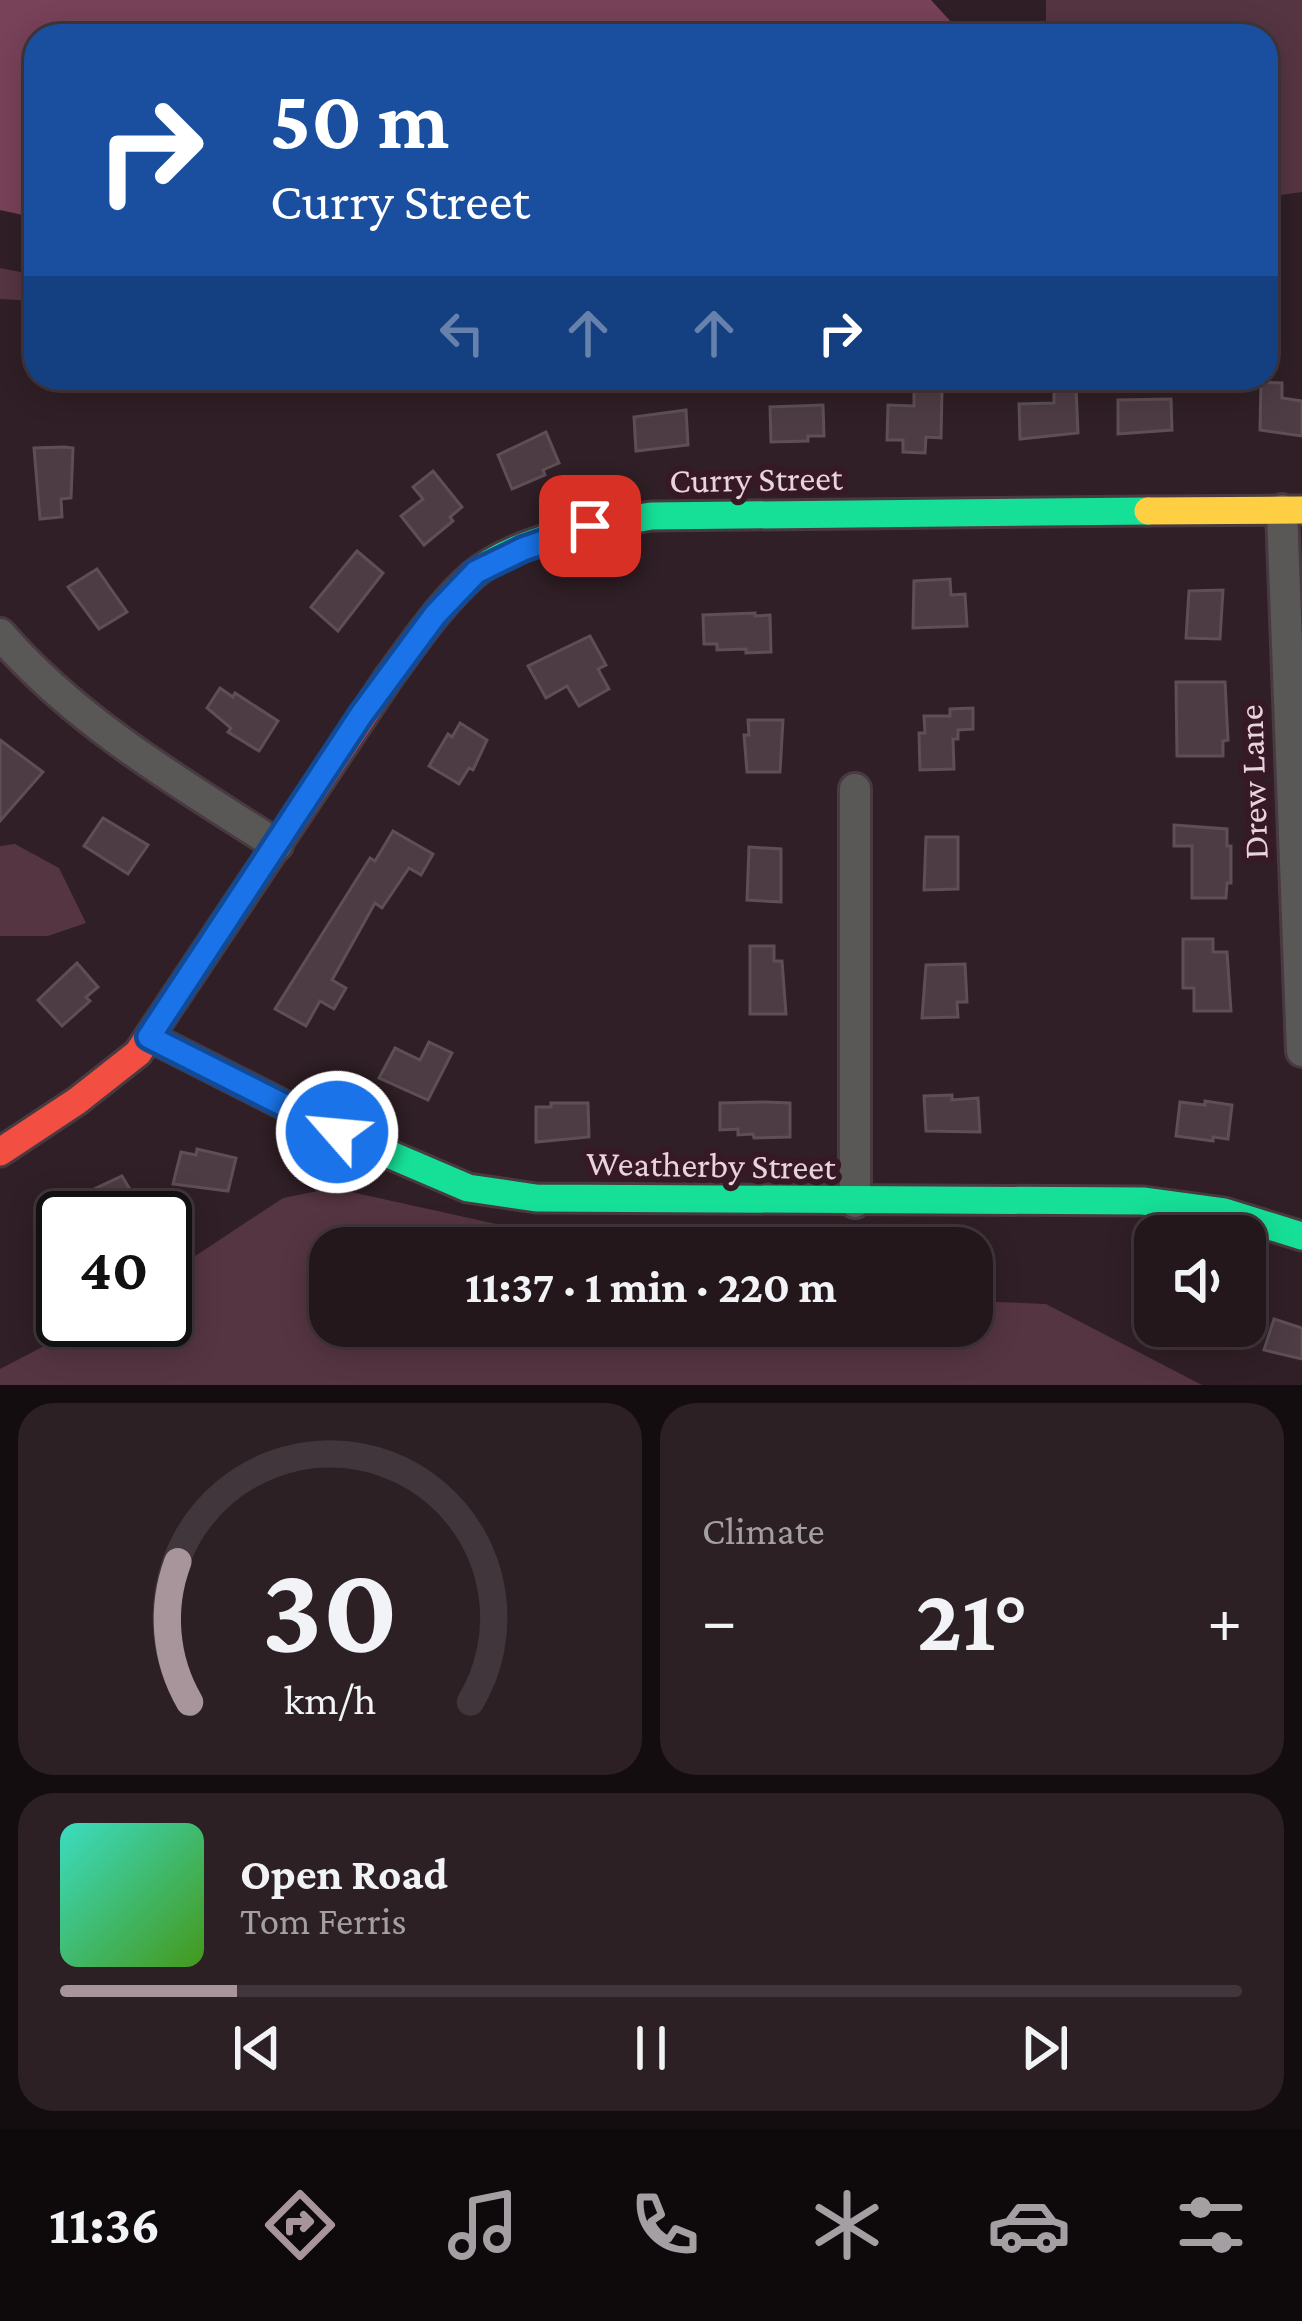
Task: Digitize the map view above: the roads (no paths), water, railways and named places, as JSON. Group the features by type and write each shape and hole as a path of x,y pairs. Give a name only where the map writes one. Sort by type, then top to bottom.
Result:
{"street":[{"name":"Curry Street","path":"0,1152 138,1053 361,715 435,615 476,572 568,534 651,516 1292,510"},
{"name":"Drew Lane","path":"1292,510 1302,1051"},
{"path":"0,634 82,712 150,763 277,845"},
{"path":"855,789 855,1202"},
{"name":"Weatherby Street","path":"149,1037 337,1132 468,1188 536,1198 1164,1202 1261,1219 1302,1236"}]}
